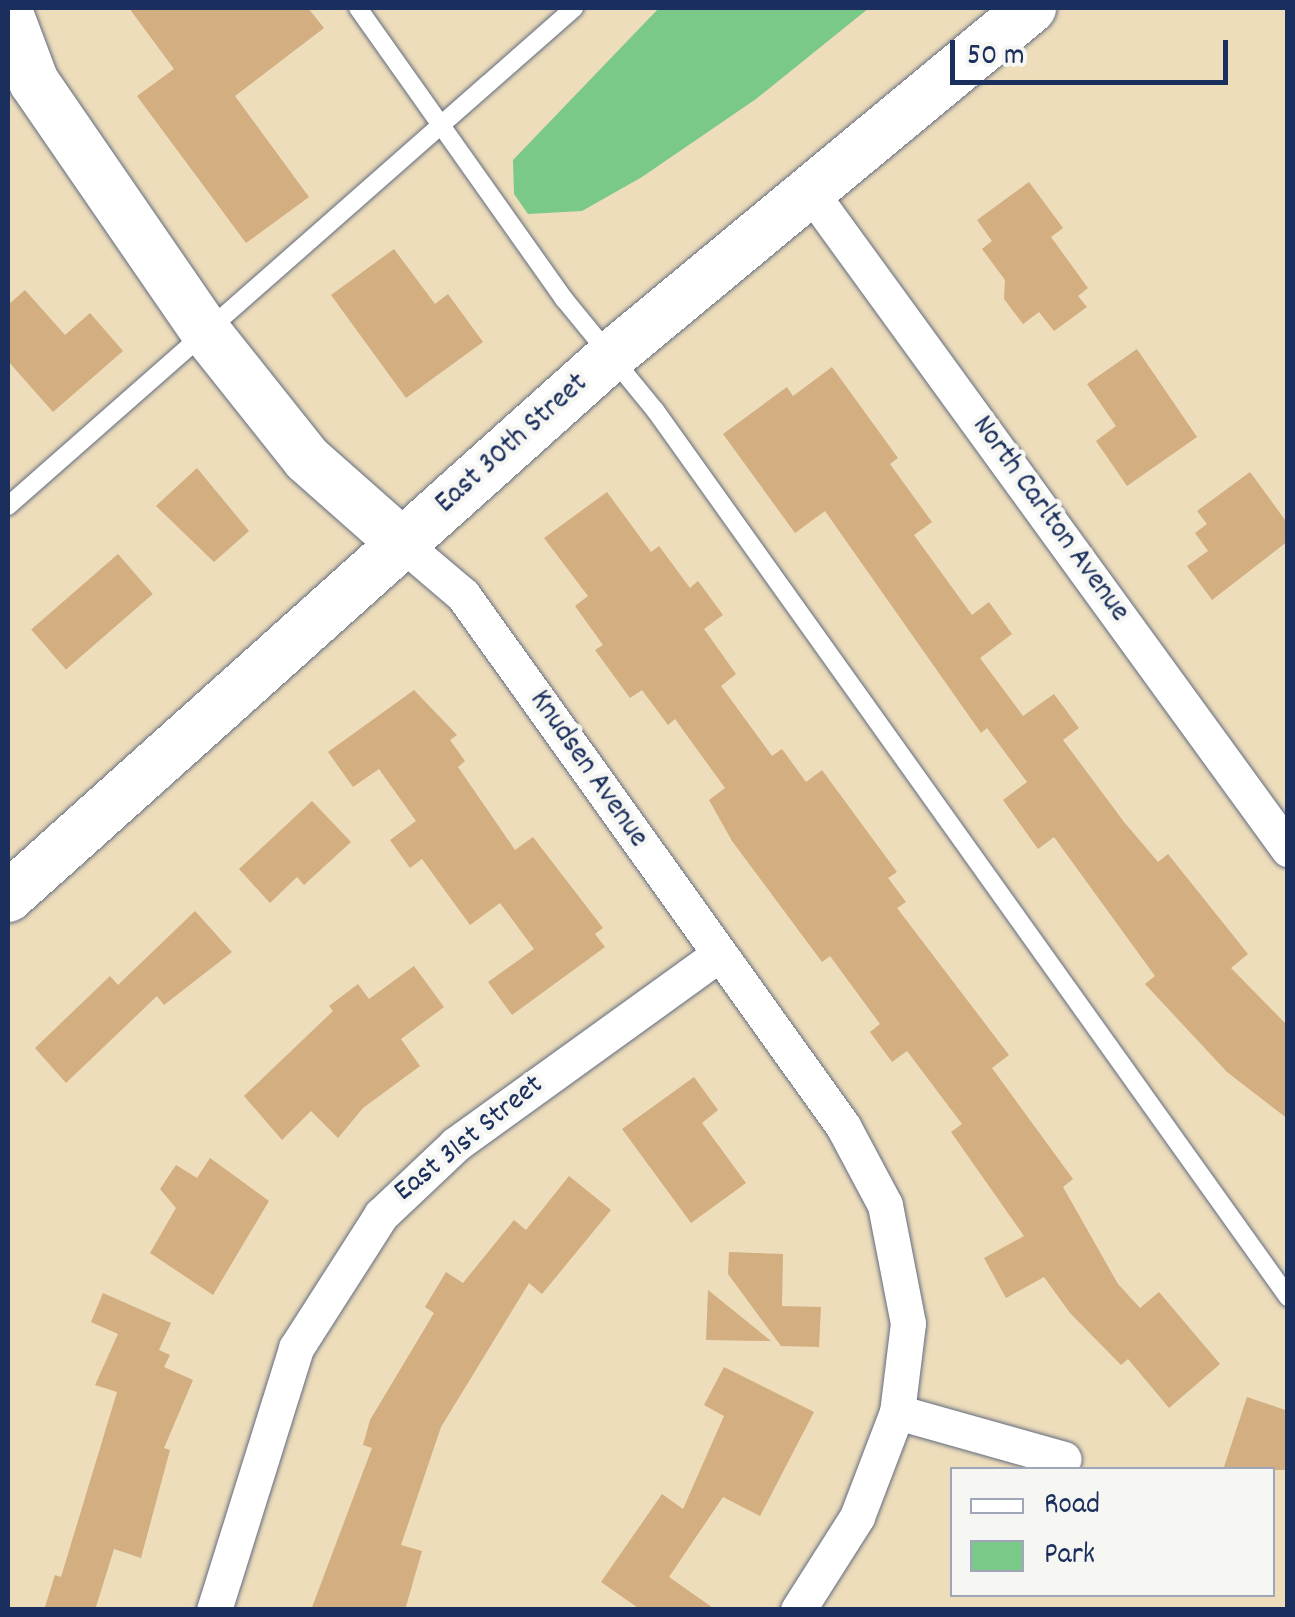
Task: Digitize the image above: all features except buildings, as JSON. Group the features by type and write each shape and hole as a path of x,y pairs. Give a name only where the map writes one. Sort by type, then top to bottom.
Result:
{"main road":[{"name":"East 30th Street","path":"8,897 610,357 1030,8"},
{"name":"Knudsen Avenue","path":"8,14 48,105 206,332 307,458 403,544"}],"street":[{"name":"North Carlton Avenue","path":"810,190 1288,849"},
{"name":"Knudsen Avenue","path":"403,544 463,595 843,1126 885,1205 908,1322 898,1412 857,1517 798,1610"},
{"name":"East 31st Street","path":"214,1610 296,1348 380,1215 456,1144 718,955"},
{"path":"898,1412 1064,1459"}],"lane":[{"path":"358,8 610,357 655,410 1288,1297"},
{"path":"8,506 446,126 574,8"}],"green space":[{"path":"659,8 869,8 756,99 642,177 582,211 528,214 514,194 513,160"}]}
